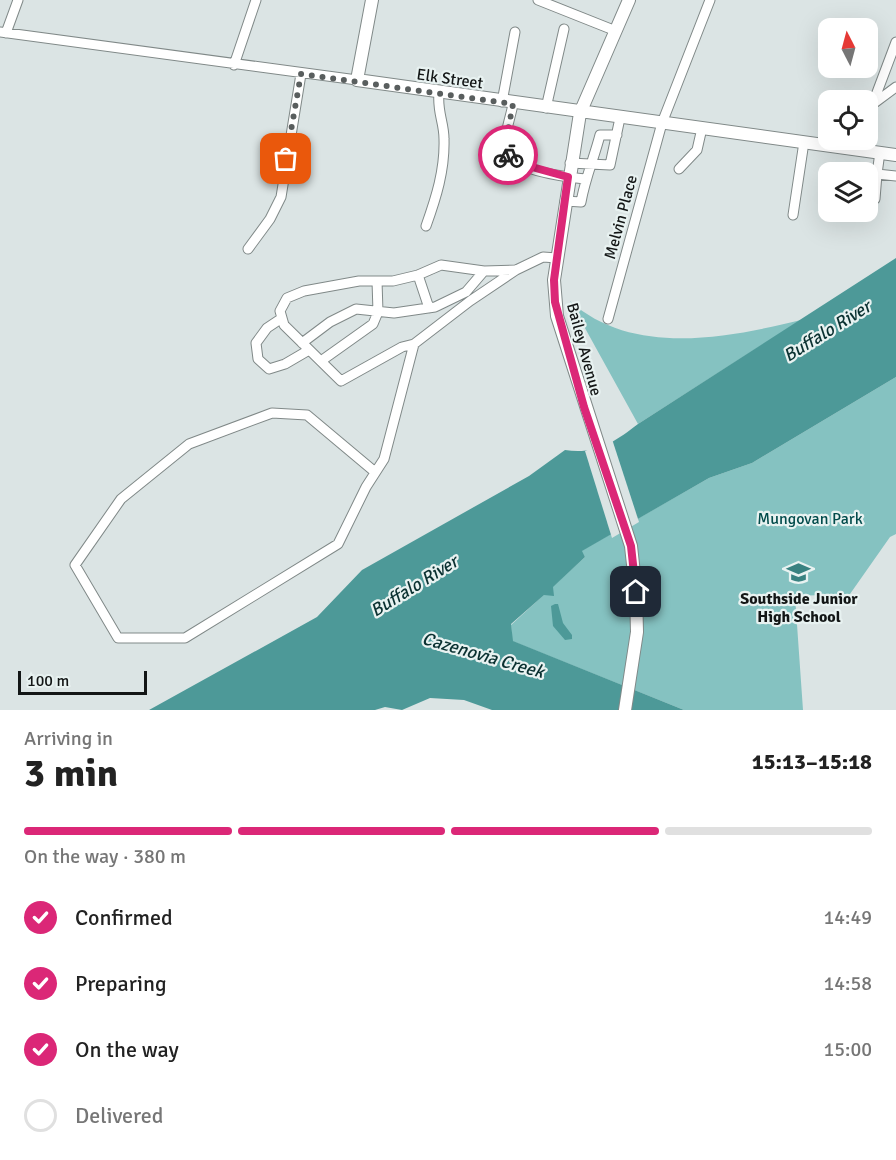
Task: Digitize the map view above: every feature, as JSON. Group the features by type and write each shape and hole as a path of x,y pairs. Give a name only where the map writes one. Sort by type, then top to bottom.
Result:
{"main road":[{"path":"357,80 372,0"},
{"name":"Bailey Avenue","path":"625,710 637,632 631,546 557,316 554,280 570,163 580,113 628,0"},
{"name":"Elk Street","path":"357,80 580,113 818,143"},
{"name":"Elk Street","path":"876,150 896,155"}],"street":[{"path":"3,32 18,0"},
{"path":"234,64 256,0"},
{"path":"538,0 616,31"},
{"name":"Melvin Place","path":"608,319 662,123 710,0"},
{"path":"546,108 564,29"},
{"name":"Elk Street","path":"3,32 357,80"},
{"path":"515,32 506,153 514,162 568,177 585,179"},
{"path":"878,91 896,42"},
{"path":"248,249 270,219 281,197 301,74"},
{"path":"878,100 896,87"},
{"path":"426,226 440,187 443,159 444,131 437,110 439,93"},
{"path":"570,163 610,165 621,118"},
{"path":"679,169 697,150 702,128"},
{"path":"565,201 581,202 585,179 592,165 600,135 617,135"},
{"path":"793,216 804,142"},
{"path":"878,167 880,152"},
{"path":"878,174 896,176"},
{"path":"516,270 484,271 441,265 418,275 304,291 287,298 280,311 284,325 340,381 402,347 414,344 470,301 516,270 543,257 557,258"},
{"path":"282,318 267,328 256,343 258,359 269,369 285,364 306,347 330,322 356,309 394,313 429,308 466,292 484,271"},
{"path":"418,275 429,308"},
{"path":"321,362 373,324 378,312 377,281"},
{"path":"375,472 307,415 272,413 189,444 121,499 75,565 118,638 184,638 338,544 384,459 414,344"}],"green space":[{"path":"570,301 595,319 622,330 651,336 712,337 801,320 638,424"},
{"name":"Mungovan Park","path":"896,377 896,534 890,537 850,594 795,596 803,710 684,710 512,641 511,625 585,557 581,551 709,478 752,463"}],"water":[{"path":"896,258 896,377 752,463 709,478 582,551 585,557 553,587 554,596 544,595 511,624 513,641 684,710 492,710 464,700 430,698 402,710 385,707 375,710 149,710 317,617 362,570 529,476 565,450 586,451 613,441"},
{"path":"558,604 563,623 572,635 572,639 565,640 553,626 551,606"}],"pier":[{"path":"612,439 639,522 612,538 585,451"}],"way so far":[{"path":"286,159 301,74 357,80 513,104 506,140 508,155"}],"place":[{"name":"Southside Junior High School","path":"799,573"}],"route":[{"path":"508,155 514,162 535,170 568,177 554,280 557,316 584,407 631,546 636,592"}],"water label":[{"name":"Buffalo River","path":"827,331"},
{"name":"Buffalo River","path":"414,586"},
{"name":"Cazenovia Creek","path":"483,655"}]}
